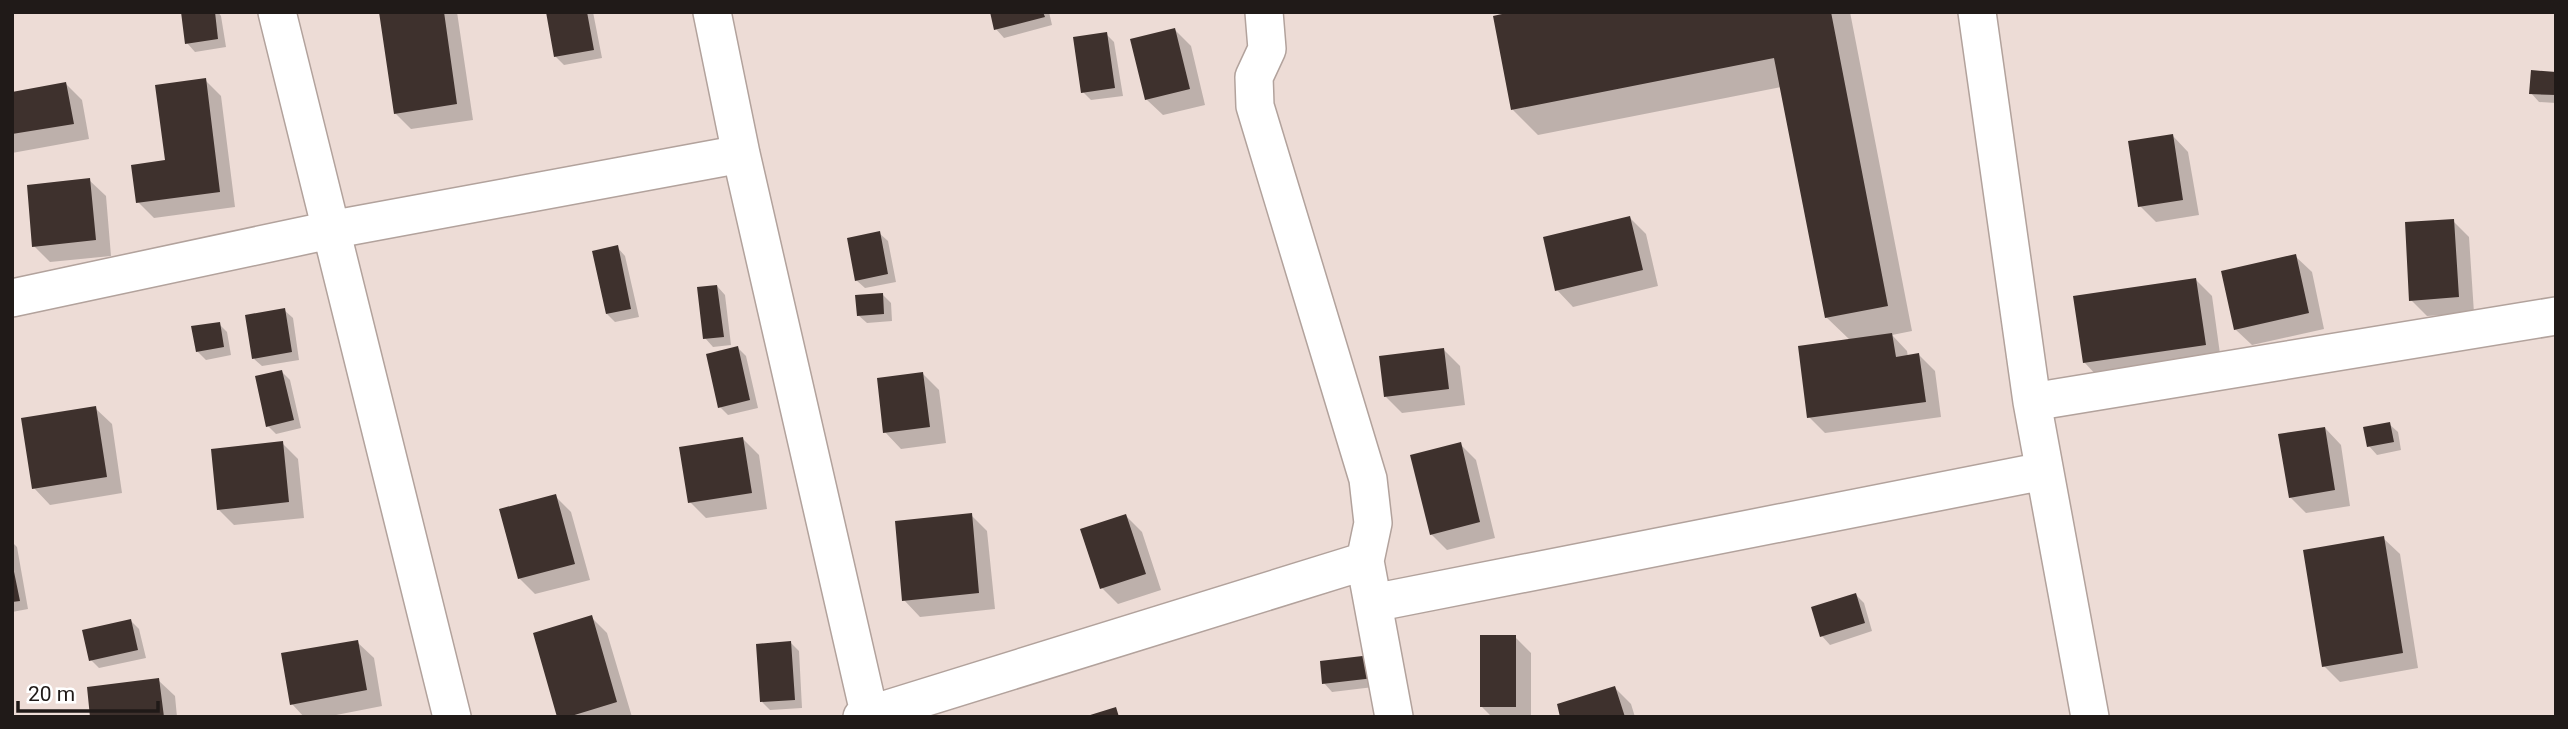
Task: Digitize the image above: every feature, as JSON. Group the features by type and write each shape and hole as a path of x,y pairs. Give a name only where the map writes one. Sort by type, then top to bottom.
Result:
{"street":[{"path":"277,12 452,717"},
{"path":"712,12 741,154 867,716 1365,561"},
{"path":"1264,12 1268,28 1267,49 1254,77 1255,106 1368,479 1373,523 1365,561 1394,717"},
{"path":"1977,12 2032,402 2090,717"},
{"path":"12,298 330,230 741,154"},
{"path":"2032,402 2556,316"},
{"path":"1373,603 2044,471"}],"building":[{"path":"181,12 215,12 218,39 185,44"},
{"path":"379,12 444,12 457,104 394,114"},
{"path":"546,12 587,12 594,50 554,57"},
{"path":"990,12 1043,12 1045,17 994,30"},
{"path":"1511,12 1831,12 1888,306 1825,318 1774,58 1511,110 1493,16"},
{"path":"1175,28 1190,89 1145,100 1130,39"},
{"path":"1107,32 1115,88 1081,93 1073,37"},
{"path":"2531,70 2556,72 2556,95 2529,94"},
{"path":"206,78 220,192 136,203 131,165 165,160 155,85"},
{"path":"66,82 74,124 12,134 12,92"},
{"path":"2173,134 2183,200 2138,207 2128,141"},
{"path":"90,178 96,240 32,247 27,185"},
{"path":"1630,216 1643,270 1555,291 1543,237"},
{"path":"2454,219 2459,297 2409,301 2405,222"},
{"path":"880,231 888,274 855,281 847,238"},
{"path":"618,245 631,309 606,314 592,251"},
{"path":"2296,254 2309,313 2234,330 2221,271"},
{"path":"2196,278 2206,345 2083,363 2073,296"},
{"path":"717,285 724,337 703,339 697,287"},
{"path":"883,293 884,314 857,316 855,295"},
{"path":"285,308 292,352 252,359 245,315"},
{"path":"220,322 224,347 196,352 191,326"},
{"path":"1892,333 1896,357 1919,353 1926,402 1807,418 1798,346"},
{"path":"738,346 750,400 718,408 706,354"},
{"path":"1444,348 1449,389 1384,397 1379,356"},
{"path":"282,370 294,420 266,427 255,376"},
{"path":"923,372 930,427 883,433 877,378"},
{"path":"96,406 107,477 32,489 21,418"},
{"path":"2390,422 2394,442 2367,447 2363,427"},
{"path":"2325,427 2335,490 2289,498 2278,434"},
{"path":"743,437 752,493 688,503 679,447"},
{"path":"283,441 289,502 217,510 211,449"},
{"path":"1461,442 1480,522 1430,535 1410,455"},
{"path":"556,494 575,564 518,579 499,509"},
{"path":"972,513 979,593 902,601 895,521"},
{"path":"1126,514 1146,574 1100,589 1080,529"},
{"path":"2384,536 2403,653 2322,667 2303,550"},
{"path":"12,562 20,601 12,602"},
{"path":"1856,593 1865,623 1820,637 1811,607"},
{"path":"592,615 617,702 568,717 557,717 533,633"},
{"path":"131,619 138,650 89,661 82,630"},
{"path":"1480,635 1516,635 1516,707 1480,707"},
{"path":"358,640 367,690 290,705 281,653"},
{"path":"791,641 795,700 760,702 756,644"},
{"path":"1371,655 1374,678 1322,684 1320,661"},
{"path":"159,678 164,717 90,717 87,687"},
{"path":"1615,686 1625,717 1560,717 1557,704"},
{"path":"1116,707 1119,717 1087,717 1087,716"}]}
